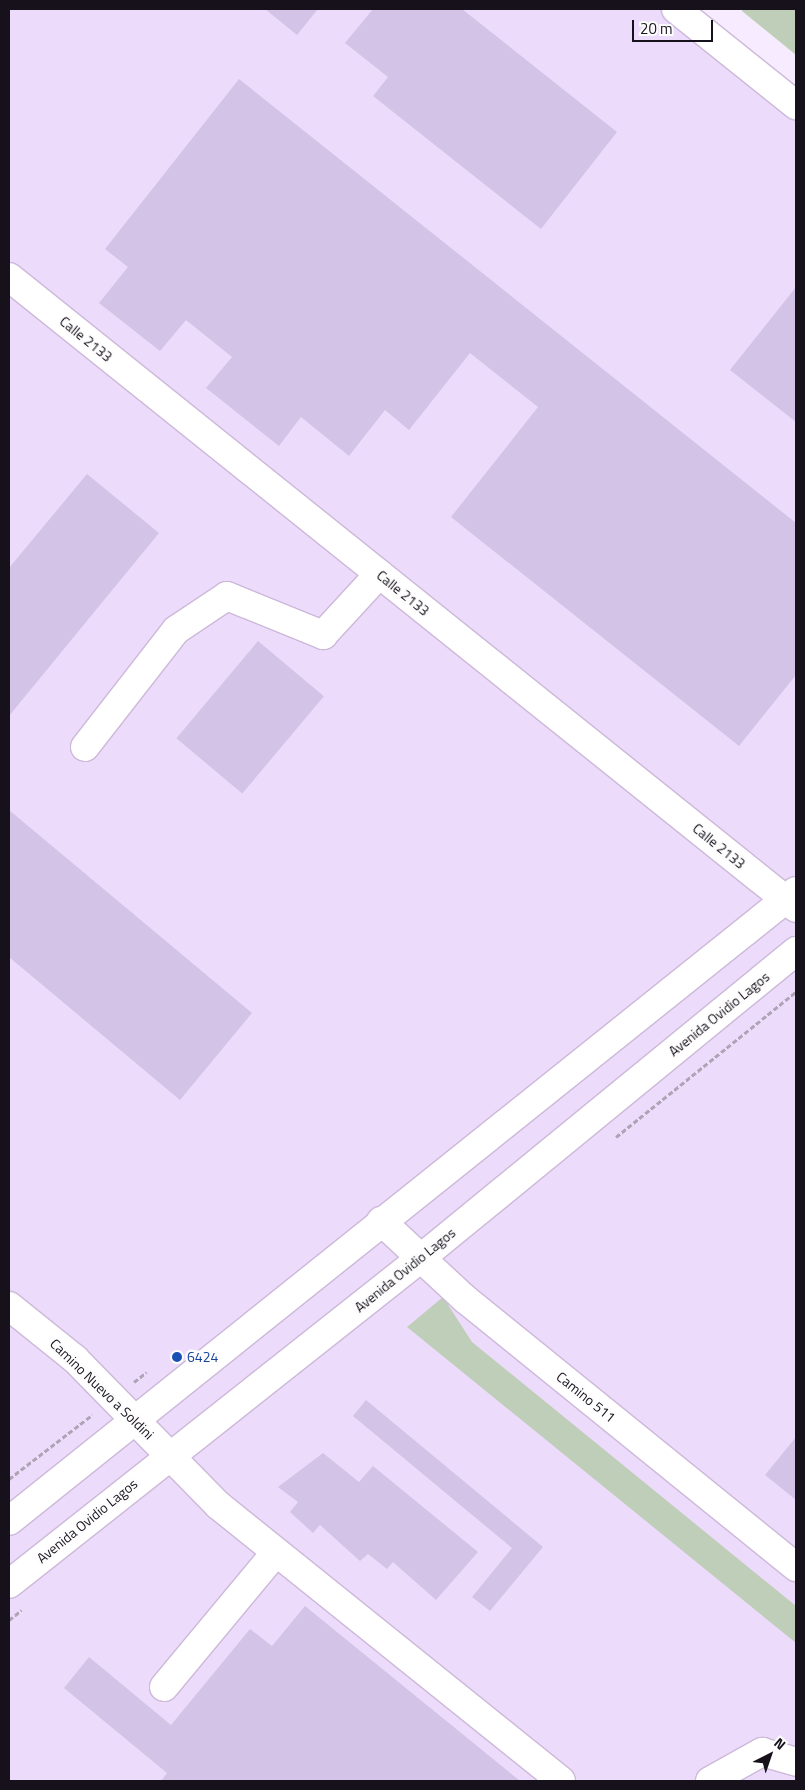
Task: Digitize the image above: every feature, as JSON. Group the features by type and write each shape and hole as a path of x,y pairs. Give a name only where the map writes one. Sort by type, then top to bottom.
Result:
{"main road":[{"path":"676,9 796,105"},
{"name":"Calle 2133","path":"9,277 379,574 793,900"},
{"path":"85,746 176,630 227,596 323,635 379,574"},
{"path":"9,1521 136,1421 381,1221 793,900"},
{"name":"Avenida Ovidio Lagos","path":"9,1584 421,1258 796,951"},
{"name":"Camino 511","path":"381,1221 421,1258 796,1567"},
{"name":"Camino Nuevo a Soldini","path":"9,1306 74,1359 218,1505 561,1781"},
{"path":"164,1687 276,1552"},
{"path":"710,1781 762,1752 796,1762"}],"shaded area":[{"path":"9,9 676,9 796,105 796,1781 9,1781"}],"green space":[{"path":"742,9 796,9 796,55 742,11"},
{"path":"443,1297 472,1342 796,1606 796,1643 407,1327"}],"building":[{"path":"265,9 318,9 297,35"},
{"path":"373,9 462,9 617,132 541,229 373,96 388,77 345,43"},
{"path":"239,79 796,523 796,675 739,746 451,517 538,407 470,353 409,430 385,410 349,456 301,417 279,446 206,388 232,357 186,320 160,351 99,303 128,267 105,249"},
{"path":"796,287 796,422 730,370"},
{"path":"87,474 159,533 9,716 9,568"},
{"path":"258,641 324,696 242,794 176,738"},
{"path":"9,810 252,1013 180,1100 9,957"},
{"path":"366,1400 543,1547 490,1611 472,1597 512,1548 353,1416"},
{"path":"796,1437 796,1500 765,1475"},
{"path":"323,1453 359,1482 373,1466 478,1552 436,1600 393,1562 387,1569 368,1554 360,1561 320,1525 313,1533 290,1512 298,1502 278,1487"},
{"path":"305,1606 520,1781 161,1781 167,1773 64,1688 89,1657 171,1725 250,1629 272,1646"}],"place":[{"name":"6424","path":"177,1357"}]}
